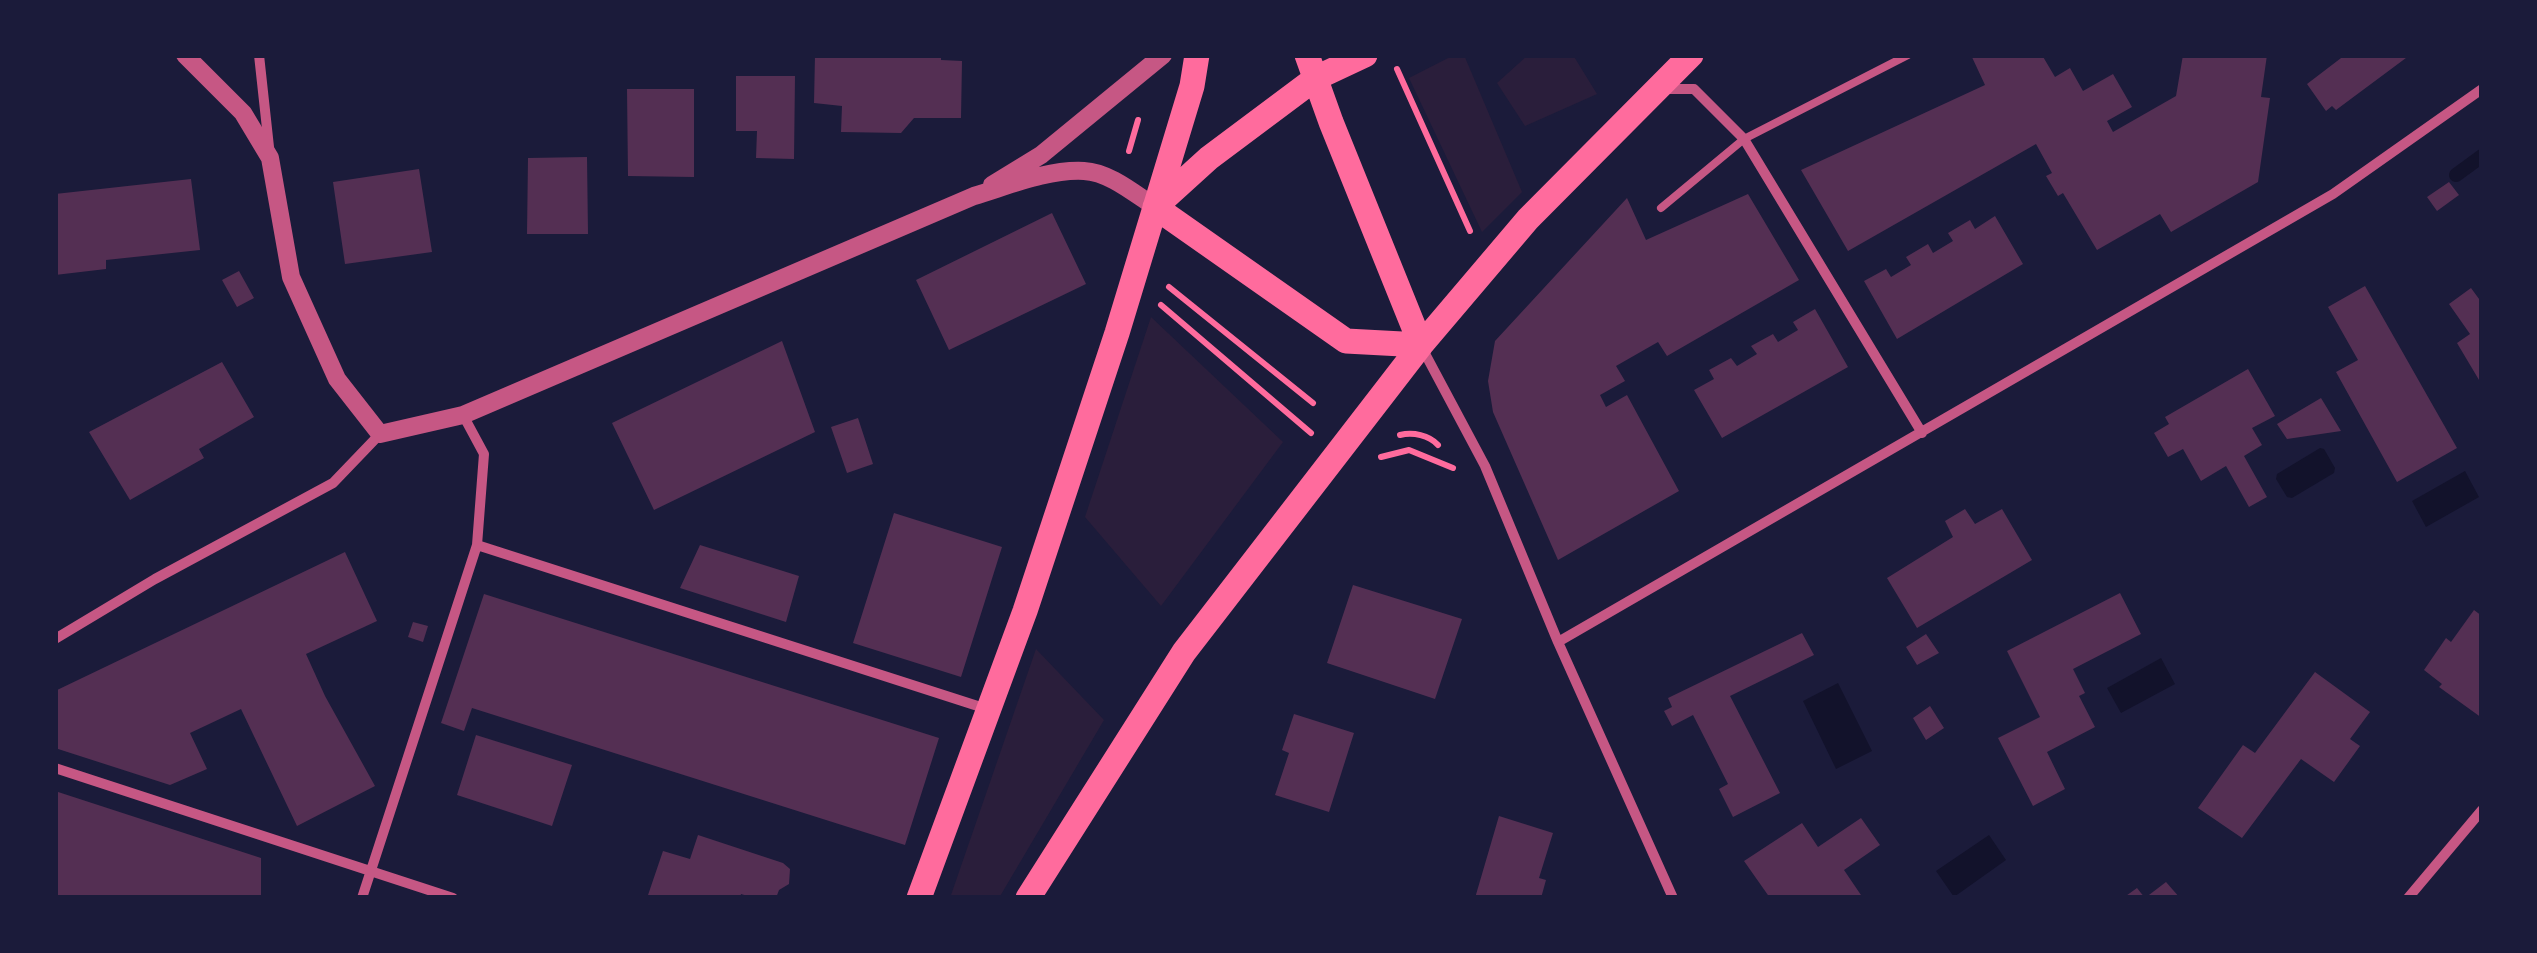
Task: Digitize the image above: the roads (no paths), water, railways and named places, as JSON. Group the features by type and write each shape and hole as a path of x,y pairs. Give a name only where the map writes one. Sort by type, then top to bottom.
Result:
{"main road":[{"path":"919,898 1025,611 1155,208 1192,86 1196,55"},
{"path":"1155,208 1312,66 1365,55"},
{"path":"1028,898 1184,652 1421,345 1528,219 1691,55"},
{"path":"1312,66 1421,345"},
{"path":"1155,208 1346,340 1421,345"}],"street":[{"path":"186,55 242,113 270,158"},
{"path":"259,55 270,158 290,277 337,379 380,434"},
{"path":"974,196 1041,154 1163,55"},
{"path":"1657,89 1694,88 1744,139 1922,433"},
{"path":"1558,642 2333,194 2482,90"},
{"path":"55,638 154,579 333,482 380,434 462,415 974,196 1042,177 1086,171 1114,181 1155,208"},
{"path":"1421,345 1486,466 1558,642 1672,898"},
{"path":"362,898 477,545 484,454 462,415"},
{"path":"477,545 988,709"},
{"path":"55,768 453,898"},
{"path":"2408,898 2482,810"},
{"path":"2470,823 2482,834"}],"lane":[{"path":"1661,208 1744,139 1908,55"}],"waterway":[{"path":"2456,175 2482,156"}]}
